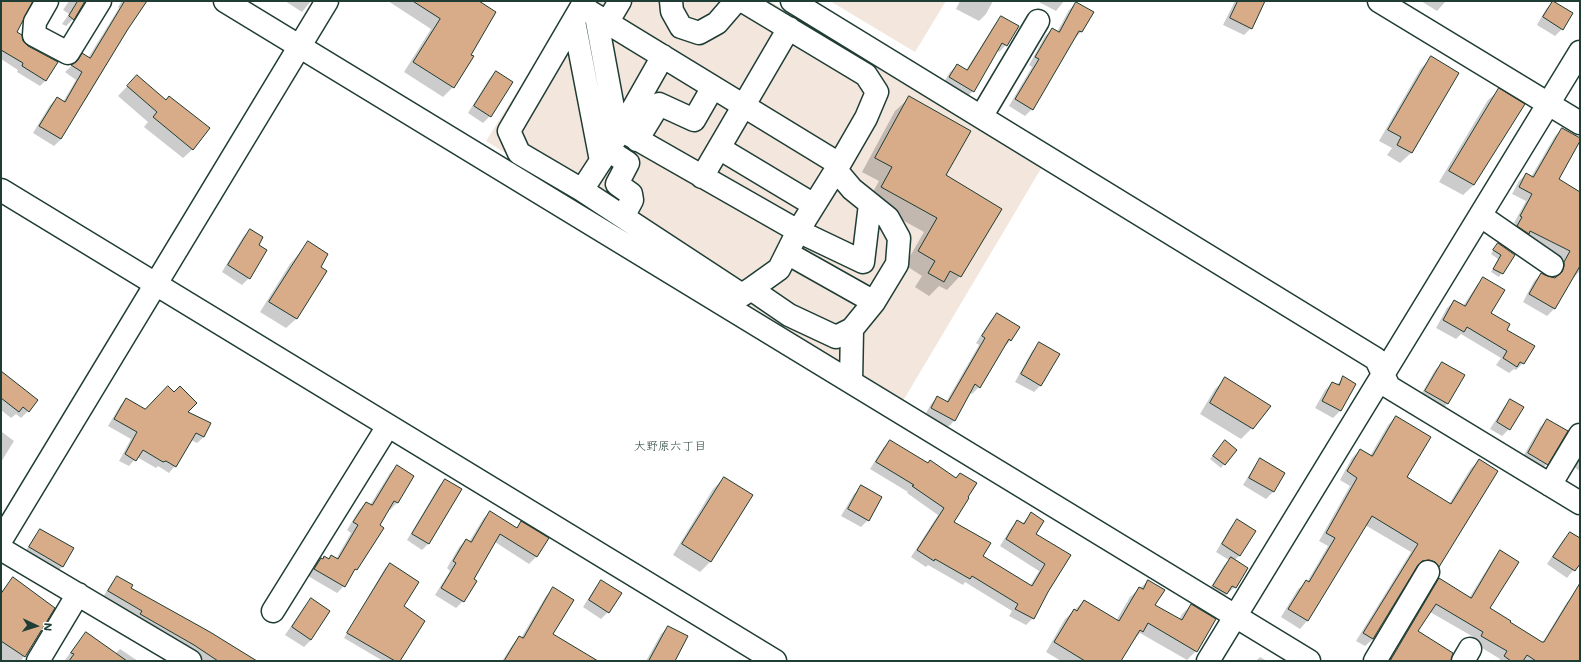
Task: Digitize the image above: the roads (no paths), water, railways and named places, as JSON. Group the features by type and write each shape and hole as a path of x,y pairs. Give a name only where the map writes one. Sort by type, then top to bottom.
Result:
{"street":[{"path":"48,1 35,22 34,34 68,53 100,1"},
{"path":"225,1 1309,661"},
{"path":"1,540 327,1"},
{"path":"620,1 589,14 509,131 519,153 582,190 742,295 779,269 798,231 838,167 866,118 876,92 866,74 743,1"},
{"path":"671,1 672,11 681,27 699,33 716,23 736,1"},
{"path":"792,1 1376,359 1389,387 1580,503"},
{"path":"1379,1 1580,123"},
{"path":"589,14 663,56 838,167 852,189 888,218 899,238 897,264 874,302 852,330 836,336 789,315 751,289"},
{"path":"589,14 617,143 628,163 616,184 631,194 632,200 623,217"},
{"path":"589,14 617,143"},
{"path":"981,117 1038,21"},
{"path":"702,177 788,28"},
{"path":"1208,661 1384,376 1580,52"},
{"path":"582,190 617,143 663,56"},
{"path":"617,143 658,104 694,120 713,87"},
{"path":"617,143 702,177 798,231 863,262 870,204"},
{"path":"719,148 814,205"},
{"path":"1,190 775,661"},
{"path":"1481,216 1552,265"},
{"path":"787,253 874,302"},
{"path":"851,382 852,330"},
{"path":"273,611 388,426"},
{"path":"1550,485 1580,434"},
{"path":"1,549 190,661"},
{"path":"1375,661 1428,572"},
{"path":"38,661 78,594"}],"district":[{"name":"大野原六丁目","path":"670,446"}]}
